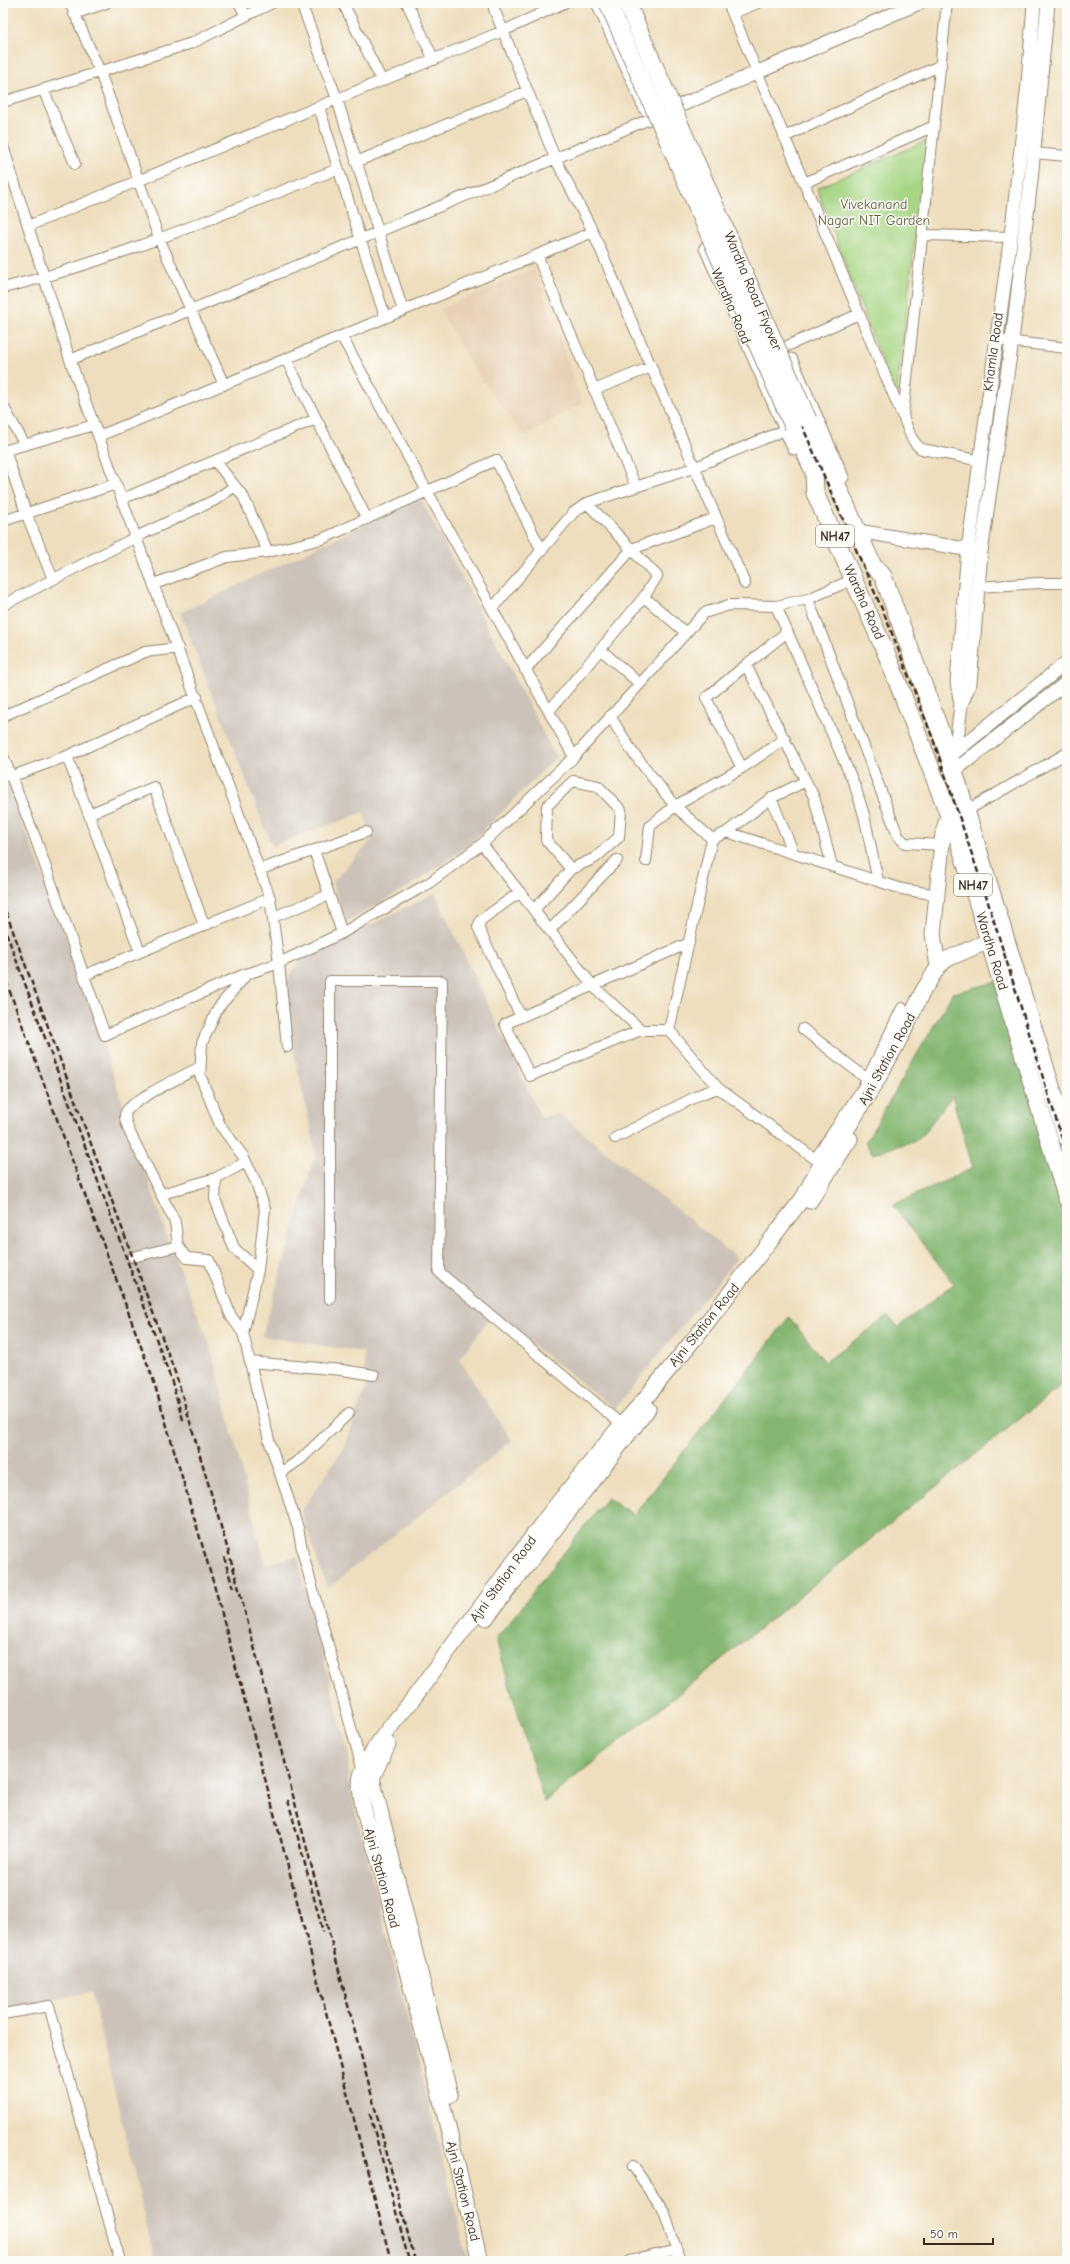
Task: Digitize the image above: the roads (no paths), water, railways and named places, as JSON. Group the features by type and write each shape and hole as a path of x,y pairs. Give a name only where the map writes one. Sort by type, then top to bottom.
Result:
{"highway":[{"name":"Wardha Road Flyover","path":"608,3 814,472 815,493"},
{"name":"Wardha Road Flyover","path":"627,3 868,556 873,566 883,576"},
{"name":"Wardha Road","path":"815,493 887,655 949,812 998,942 1067,1138"},
{"name":"Wardha Road","path":"883,576 950,759 966,811 998,942 1067,1199"}],"main road":[{"path":"949,812 942,845 933,934 934,976 998,942"},
{"name":"Ajni Station Road","path":"490,2261 443,2086 407,1974 384,1874 368,1828 360,1783 369,1774 369,1760 388,1729 489,1605 672,1366 759,1257 803,1198 822,1165 881,1089 934,976"},
{"name":"Ajni Station Road","path":"443,2086 480,2261"}],"street":[{"path":"70,3 100,72 159,238 224,384"},
{"path":"74,14 106,3"},
{"path":"239,3 246,16"},
{"path":"3,102 192,43 272,3"},
{"path":"301,3 356,162 376,233 403,311"},
{"path":"343,3 382,81"},
{"path":"406,3 434,60"},
{"path":"494,3 494,9 555,158 593,232 693,468 745,584"},
{"path":"28,226 434,60 564,3"},
{"name":"Wardha Road","path":"598,3 785,430 815,493"},
{"name":"Wardha Road","path":"633,3 785,347 883,576"},
{"path":"728,3 913,440 917,446 922,449 982,461"},
{"path":"732,13 758,3"},
{"path":"70,360 650,119 919,3"},
{"path":"903,416 947,3"},
{"name":"Khamla Road","path":"950,759 957,739 961,704 970,683 978,587 975,551 982,461 1011,237 1028,84 1034,3"},
{"name":"Khamla Road","path":"961,704 957,682 975,551 1012,341 1048,3"},
{"path":"784,137 941,66"},
{"path":"43,89 75,164"},
{"path":"356,162 527,91"},
{"path":"320,106 338,169 362,238 385,317"},
{"path":"804,184 934,126"},
{"path":"3,146 70,360 197,697 270,898 279,963 287,1047"},
{"path":"1033,153 1067,156"},
{"path":"3,288 44,278 159,238 338,169"},
{"path":"99,436 593,232"},
{"path":"922,235 1011,237"},
{"path":"537,255 636,487"},
{"path":"785,347 860,314"},
{"path":"342,336 426,491 574,757"},
{"path":"998,340 1067,348"},
{"path":"286,360 367,519"},
{"path":"594,390 651,367"},
{"path":"3,406 25,444"},
{"path":"122,500 316,419"},
{"path":"53,579 26,513 4,450 94,425"},
{"path":"492,610 573,513 587,503 693,468 785,430"},
{"path":"154,584 227,557 268,552 322,539 496,460 542,551"},
{"path":"215,461 243,496 268,552"},
{"path":"3,521 116,484"},
{"path":"3,605 136,537 215,500 235,486"},
{"path":"548,711 644,597 657,576 587,503"},
{"path":"525,670 632,549 716,518"},
{"path":"864,532 975,551"},
{"path":"3,756 10,777 35,837 106,1035 247,974 279,963 342,933 429,883 482,844 574,757 704,613 729,605 776,606 808,599 854,579"},
{"path":"978,587 1039,583 1067,583"},
{"path":"644,597 686,632"},
{"path":"808,599 898,836 905,843 942,845"},
{"path":"776,606 855,786 866,820 878,881"},
{"path":"742,768 706,698 787,632"},
{"path":"3,716 145,652 178,648"},
{"path":"600,649 640,683"},
{"path":"950,759 1067,662"},
{"path":"746,665 814,797 832,866"},
{"path":"950,759 981,750 1067,682"},
{"path":"10,777 67,756 197,697"},
{"path":"610,716 632,750 675,806 712,839"},
{"path":"646,861 650,826 675,806 742,768 785,739"},
{"path":"973,739 981,750"},
{"path":"966,811 1067,753"},
{"path":"67,756 140,952"},
{"path":"551,778 563,790"},
{"path":"534,910 571,869 595,858 619,837 621,810 598,786 573,781 546,806 546,840 571,869"},
{"path":"712,839 727,832 771,798 806,781"},
{"path":"89,814 154,787 204,925"},
{"path":"771,798 794,854"},
{"path":"260,869 366,832"},
{"path":"727,832 902,889 937,895"},
{"path":"669,1030 712,839"},
{"path":"482,844 593,986 642,1030"},
{"path":"314,850 342,933"},
{"path":"550,930 617,860"},
{"path":"520,892 481,920 478,927 521,1017"},
{"path":"273,917 329,895"},
{"path":"85,975 270,898"},
{"path":"689,942 505,1024 530,1076 642,1030 669,1030 718,1088 822,1165 902,1008"},
{"path":"243,1333 258,1270 265,1209 256,1182 246,1162 220,1125 200,1075 200,1067 202,1043 218,1008 247,974"},
{"path":"330,1298 330,981 442,981 439,1272 628,1423"},
{"path":"803,1028 867,1079"},
{"path":"200,1067 137,1101 126,1112 125,1118 130,1133 175,1222 178,1246 187,1258 209,1260 231,1316 243,1333 270,1440 282,1472 369,1774"},
{"path":"615,1138 701,1094 718,1088"},
{"path":"162,1194 216,1178 246,1162"},
{"path":"216,1178 215,1199 234,1248 258,1270"},
{"path":"133,1257 178,1246"},
{"path":"250,1362 342,1370 374,1375"},
{"path":"282,1472 302,1458 349,1413"},
{"path":"3,2014 48,2006 120,2261"},
{"path":"633,2166 664,2211 680,2261"},
{"path":"630,2261 677,2250"}],"railway":[{"path":"618,3 888,623 933,739 987,899 1067,1154"},
{"path":"3,904 177,1378 235,1574 415,2261"},
{"path":"3,924 171,1379 184,1423"},
{"path":"3,973 153,1379 217,1595 391,2261"},
{"path":"224,1557 233,1588"},
{"path":"288,1800 323,1932"},
{"path":"370,2114 409,2261"}],"park label":[{"name":"Vivekanand Nagar NIT Garden","path":"874,212"}]}
